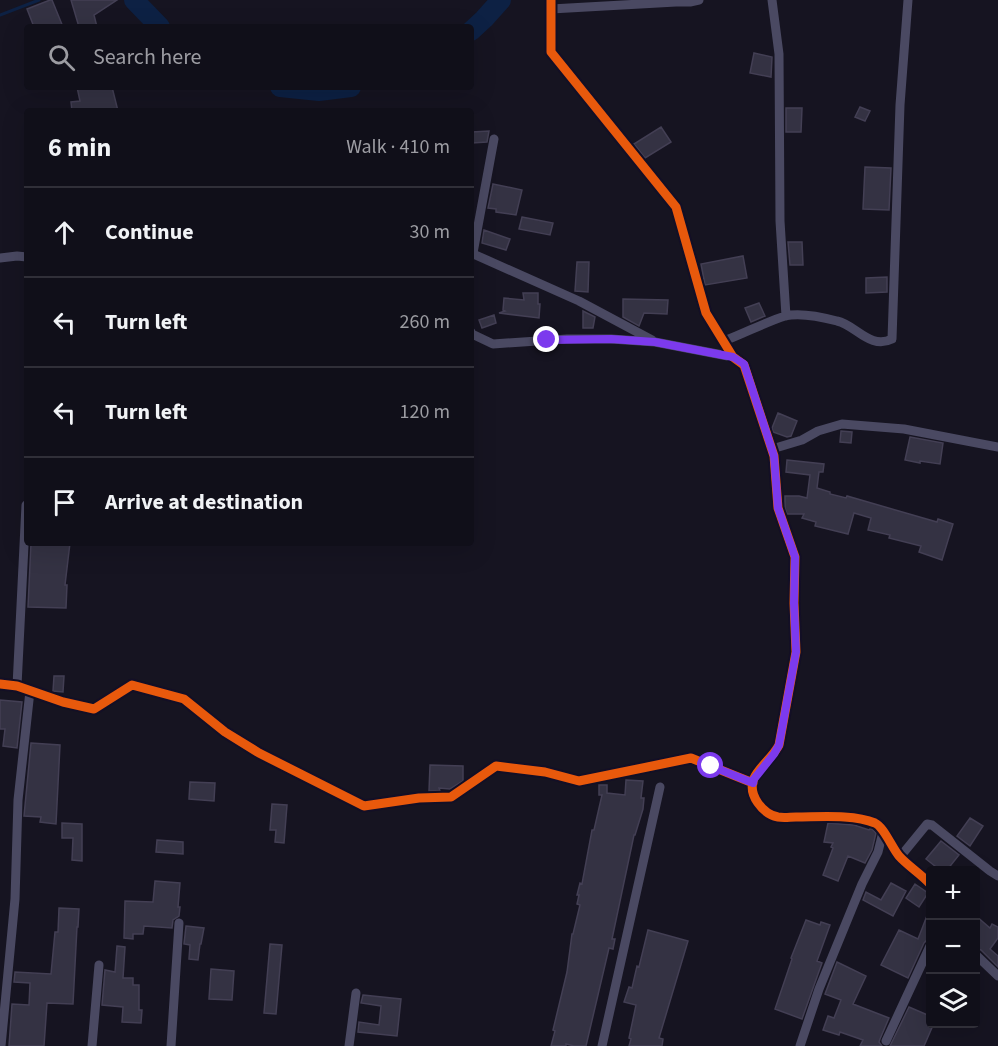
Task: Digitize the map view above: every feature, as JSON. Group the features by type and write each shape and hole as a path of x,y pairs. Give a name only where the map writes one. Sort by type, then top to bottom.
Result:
{"street":[{"path":"699,0 551,4 550,52 676,207 706,313 733,357"},
{"path":"772,0 779,54 780,221 786,316"},
{"path":"724,341 786,316 799,315 839,321 850,325 864,337 873,341 886,342 892,339 900,105 908,0"},
{"path":"474,243 494,139"},
{"path":"474,254 579,302 655,342"},
{"path":"0,258 24,257"},
{"path":"474,335 493,344 567,339 655,342 733,357 744,364 774,456 778,508 795,557 796,652 779,745 754,779 752,789 754,798 768,814 779,817 838,817 864,819 878,824 900,857 926,880"},
{"path":"772,449 802,440 825,428 842,424 904,429 998,447"},
{"path":"17,686 24,545"},
{"path":"0,684 17,686 63,702 94,709 132,685 184,699 225,732 259,753 364,806 419,798 451,797 496,766 545,772 579,781 691,758 753,783"},
{"path":"1,1046 15,899 18,800 30,691"},
{"path":"602,1046 660,787"},
{"path":"900,857 927,824 932,825 998,876"},
{"path":"800,1046 819,989 862,884 878,852 883,832"},
{"path":"171,1046 179,923"},
{"path":"886,1041 926,955"},
{"path":"980,960 998,976"},
{"path":"92,1046 99,965"},
{"path":"349,1046 356,993"}],"building":[{"path":"52,0 62,24 33,24 27,9"},
{"path":"71,0 117,0 94,15 96,24 78,24"},
{"path":"754,53 772,57 771,77 750,73"},
{"path":"78,90 113,90 117,108 72,108 71,102 80,101"},
{"path":"860,107 870,111 865,121 855,117"},
{"path":"786,108 802,108 801,132 786,132"},
{"path":"661,127 671,142 645,158 634,144"},
{"path":"489,131 487,142 474,143 474,132"},
{"path":"865,167 891,168 889,210 863,209"},
{"path":"493,184 522,190 516,215 496,212 496,209 488,208"},
{"path":"522,217 553,223 550,235 519,229"},
{"path":"484,230 510,239 506,250 482,243"},
{"path":"788,242 802,242 803,265 790,265"},
{"path":"743,256 747,278 705,285 701,264"},
{"path":"577,262 589,262 588,292 575,291"},
{"path":"887,277 887,292 866,293 866,278"},
{"path":"523,293 538,293 539,318 499,313 505,311 503,310 504,298 524,300"},
{"path":"623,299 668,300 667,314 644,313 639,326 623,317"},
{"path":"759,303 765,316 751,322 745,308"},
{"path":"583,311 595,317 593,328 583,328"},
{"path":"494,315 496,323 482,328 479,320"},
{"path":"778,413 797,421 791,436 787,437 773,432 772,428"},
{"path":"841,431 852,432 851,443 840,442"},
{"path":"910,437 943,443 940,464 905,460"},
{"path":"787,460 824,464 823,472 819,472 817,488 830,492 830,494 846,498 847,496 937,522 938,519 953,524 942,560 919,552 921,546 868,530 871,518 854,513 848,534 815,526 816,522 802,518 804,514 787,514 785,496 807,498 810,475 786,472"},
{"path":"31,546 70,546 65,585 67,585 66,608 28,607"},
{"path":"54,676 64,676 63,692 53,691"},
{"path":"0,700 22,702 17,748 3,746 5,729 0,729"},
{"path":"31,743 60,745 56,824 40,822 41,817 24,816"},
{"path":"430,765 463,766 463,781 450,789 439,788 440,791 429,791"},
{"path":"626,780 643,781 641,798 644,798 643,809 634,835 612,939 615,939 613,949 609,948 586,1046 566,1044 566,1046 551,1046 567,972 572,934 580,905 577,904 579,895 577,895 580,883 582,884 592,830 594,830 602,795 599,795 599,785 607,785 607,793 625,795"},
{"path":"190,782 215,783 214,801 189,799"},
{"path":"272,804 287,805 284,843 275,842 276,830 270,830"},
{"path":"970,818 983,826 970,846 957,836"},
{"path":"62,823 82,824 82,861 72,860 73,838 62,838"},
{"path":"828,823 854,825 872,829 876,833 872,850 865,863 848,856 838,881 823,875 833,848 831,847 833,843 824,842"},
{"path":"157,840 183,842 183,854 156,852"},
{"path":"941,841 959,855 950,866 935,866 926,859"},
{"path":"155,881 180,883 179,916 173,920 172,928 144,926 143,934 133,934 133,939 124,938 125,901 153,902"},
{"path":"891,883 906,891 893,916 863,900 866,892 881,900"},
{"path":"915,884 926,892 926,896 919,907 906,898"},
{"path":"59,908 79,909 73,1004 47,1003 44,1046 9,1046 12,1004 29,1005 30,983 14,982 15,972 51,974 55,932 58,932"},
{"path":"926,918 926,941 908,978 881,965 899,930 918,939"},
{"path":"980,919 990,928 992,924 998,927 998,938 990,949 998,956 998,967 981,950"},
{"path":"806,920 820,925 821,922 830,925 817,961 822,963 802,1019 775,1009"},
{"path":"186,926 204,928 198,960 189,959 190,945 184,944"},
{"path":"648,930 688,941 659,1038 663,1039 662,1046 629,1046 636,1005 624,1002 629,987 632,988 637,966 639,967"},
{"path":"270,944 282,945 276,1014 264,1013"},
{"path":"117,946 125,947 123,978 133,978 133,985 139,985 141,1023 122,1022 123,1007 102,1005 105,970 115,972"},
{"path":"837,962 866,976 853,1004 889,1018 879,1042 882,1046 860,1046 863,1040 840,1032 839,1035 823,1030 828,1016 834,1018 841,1000 825,994"},
{"path":"211,969 234,971 232,1000 209,999"},
{"path":"363,995 401,999 397,1036 358,1032 359,1022 379,1025 381,1006 361,1003"},
{"path":"909,1007 926,1014 926,1028 932,1028 924,1046 890,1046"}],"waterway":[{"path":"0,15 39,0"},
{"path":"134,0 157,24"},
{"path":"474,28 501,0"},
{"path":"309,90 327,90"}],"cycle path":[{"path":"551,0 551,52 676,207 706,313 733,357 744,365 774,456 778,508 795,557 796,652 779,745 754,778 752,784 755,797 762,808 778,817 847,817 875,823 882,829 899,856 926,880"},
{"path":"0,684 17,686 63,702 94,709 132,685 184,699 225,732 259,753 364,806 419,798 451,797 496,766 545,772 579,781 691,758 753,783"}],"route":[{"path":"547,340 611,339 655,342 733,357 744,364 774,456 778,508 795,557 796,652 779,745 753,783 711,766"}]}
